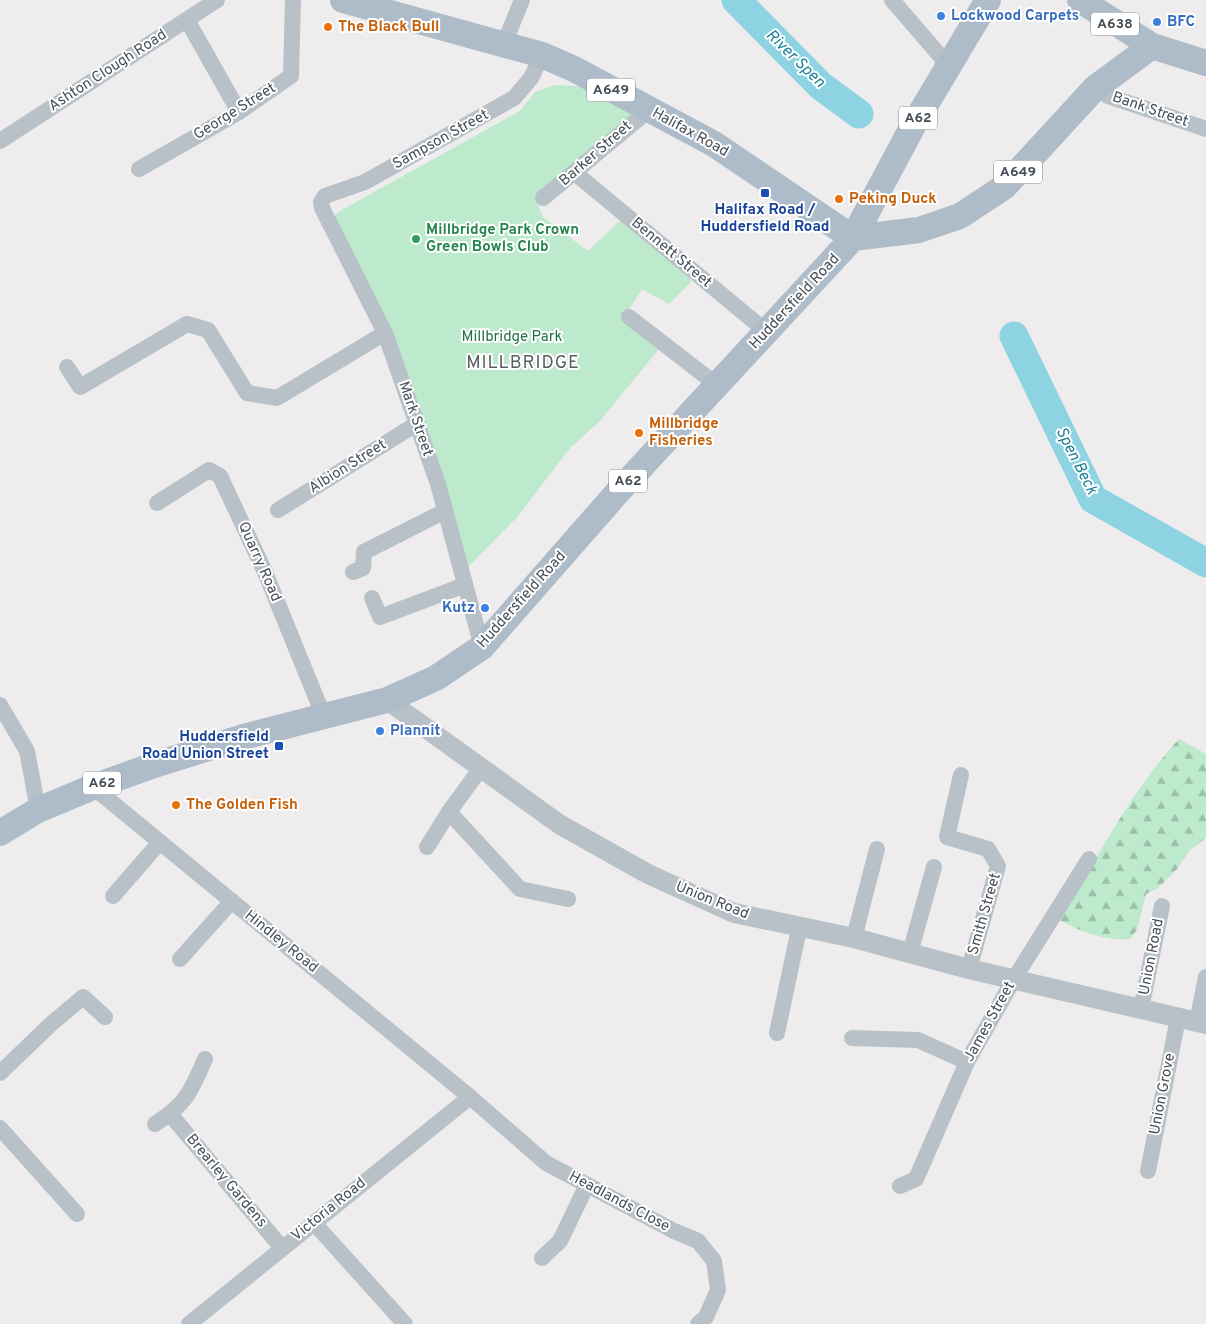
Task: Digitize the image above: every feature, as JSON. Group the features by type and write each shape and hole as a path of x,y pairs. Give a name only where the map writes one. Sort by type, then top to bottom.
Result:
{"main road":[{"name":"Halifax Road","path":"343,0 375,4 542,55 714,144 853,238"},
{"name":"A62","path":"853,238 948,66 988,0"},
{"name":"A638","path":"1080,0 1152,46 1206,63"},
{"name":"A649","path":"853,238 919,230 960,216 1004,188 1095,88 1152,46"},
{"name":"Huddersfield Road","path":"0,833 38,810 93,787 257,734 387,700 436,678 482,647 616,494 853,238"}],"street":[{"name":"Ashton Clough Road","path":"0,142 217,0"},
{"name":"George Street","path":"139,169 239,112 291,76 293,0"},
{"path":"504,44 522,0"},
{"path":"892,0 948,66"},
{"path":"187,20 239,112"},
{"name":"Sampson Street","path":"321,202 325,196 365,182 514,98 531,78 542,55"},
{"name":"Bank Street","path":"1095,88 1108,96 1206,129"},
{"name":"Barker Street","path":"543,198 648,110"},
{"name":"Bennett Street","path":"575,173 767,332"},
{"name":"Mark Street","path":"321,202 322,208 385,333 418,423 445,511 482,647"},
{"path":"629,317 717,385"},
{"path":"67,367 80,387 187,324 208,330 248,394 277,398 385,333"},
{"name":"Albion Street","path":"278,510 418,423"},
{"name":"Quarry Road","path":"157,503 209,470 220,476 265,572 324,717"},
{"path":"353,572 363,568 364,552 445,511"},
{"path":"372,598 380,617 465,585"},
{"name":"Union Road","path":"387,700 559,824 648,874 734,913 799,929 854,938 969,969 1194,1021"},
{"path":"0,705 27,751 38,810"},
{"path":"427,847 449,812 481,768"},
{"name":"Smith Street","path":"961,775 947,837 988,849 998,866 969,969"},
{"name":"Hindley Road","path":"93,787 470,1097"},
{"path":"449,812 520,889 568,899"},
{"path":"113,896 160,842"},
{"path":"854,938 877,849"},
{"name":"James Street","path":"900,1186 916,1179 968,1062 1014,979 1089,859"},
{"path":"910,953 934,867"},
{"path":"180,959 232,901"},
{"name":"Union Road","path":"1142,1009 1162,906"},
{"path":"777,1033 799,929"},
{"path":"1194,1021 1206,977"},
{"path":"0,1073 50,1025 83,998 105,1017"},
{"name":"Union Grove","path":"1148,1171 1194,1021"},
{"path":"852,1038 918,1040 968,1062"},
{"path":"154,1124 170,1114 189,1095 205,1059"},
{"name":"Headlands Close","path":"470,1097 546,1163 674,1231 698,1241 714,1261 718,1290 706,1317 698,1324"},
{"name":"Victoria Road","path":"188,1324 470,1097"},
{"name":"Brearley Gardens","path":"170,1114 282,1248"},
{"path":"0,1128 77,1214"},
{"path":"542,1258 560,1241 587,1185"},
{"path":"314,1223 405,1324"}],"green space":[{"name":"Millbridge Park","path":"555,85 593,87 641,108 541,194 538,206 543,217 588,251 621,220 667,257 692,281 669,304 642,289 627,313 663,344 599,422 570,448 518,516 465,570 333,217 340,211 520,111 535,92"},
{"path":"1179,739 1206,754 1206,838 1189,851 1177,869 1158,888 1146,894 1137,930 1130,939 1111,939 1093,935 1058,919 1145,781"}],"waterway":[{"name":"River Spen","path":"736,0 821,86 859,114"},
{"name":"Spen Beck","path":"1014,336 1093,499 1206,563"}],"place":[{"name":"Lockwood Carpets","path":"941,16"},
{"name":"BFC","path":"1157,22"},
{"name":"The Black Bull","path":"328,27"},
{"name":"Halifax Road / Huddersfield Road","path":"765,193"},
{"name":"Peking Duck","path":"839,199"},
{"name":"Millbridge Park Crown Green Bowls Club","path":"416,239"},
{"name":"Millbridge Fisheries","path":"639,433"},
{"name":"Kutz","path":"485,608"},
{"name":"Plannit","path":"380,731"},
{"name":"Huddersfield Road Union Street","path":"279,746"},
{"name":"The Golden Fish","path":"176,805"}],"district":[{"name":"MILLBRIDGE","path":"523,363"}]}
